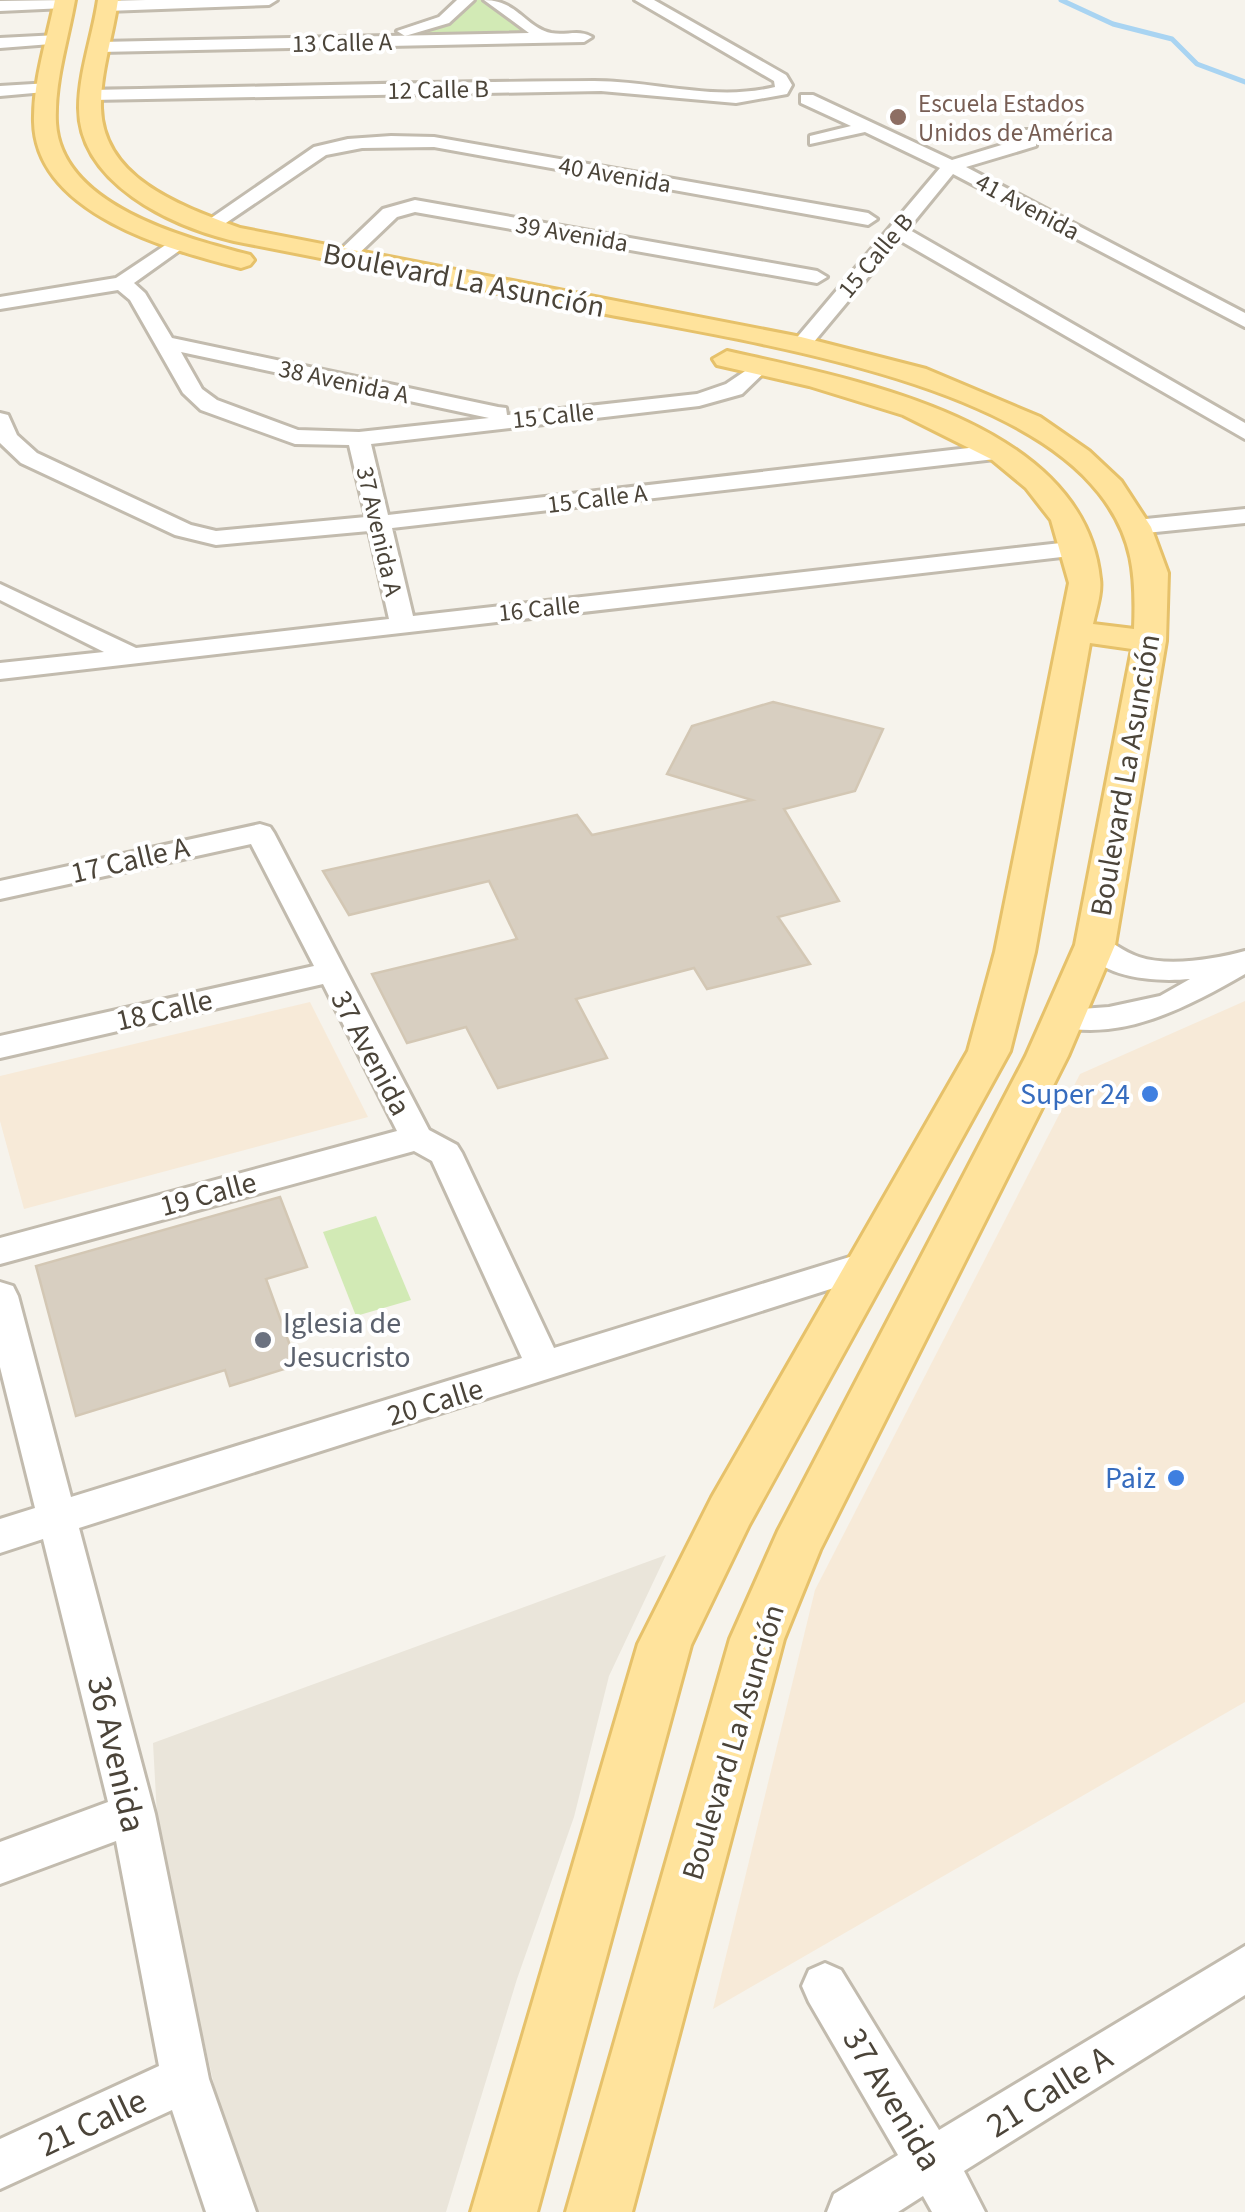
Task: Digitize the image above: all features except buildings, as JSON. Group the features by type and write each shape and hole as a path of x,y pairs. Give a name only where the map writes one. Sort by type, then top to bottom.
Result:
{"main road":[{"path":"49,92 75,92 101,40 62,16"},
{"name":"Boulevard La Asunción","path":"62,16 49,92 47,136 60,171 120,216 176,244 228,239 344,256 427,286"},
{"name":"Boulevard La Asunción","path":"101,40 93,133 109,164 166,206 228,239 427,286 712,342 800,345 916,375 1030,423 1079,456 1110,487 1136,526 1152,573 1150,642 1095,945 1064,1018 946,1260 796,1547 757,1639 599,2212"},
{"name":"Boulevard La Asunción","path":"504,2212 665,1644 730,1512 989,1051 1015,952 1085,582 1079,548 1066,518 1047,494 996,452 886,396 760,366 712,342"},
{"path":"1047,494 1110,487"},
{"path":"1077,632 1150,642"},
{"path":"1015,952 1034,1001 1064,1018"}],"street":[{"path":"101,40 269,0"},
{"path":"352,42 444,20 466,0"},
{"path":"492,0 546,38"},
{"name":"12 Calle B","path":"101,40 606,86 663,100 723,101 757,98 781,90 784,85 780,78 643,0"},
{"path":"0,6 62,16"},
{"path":"0,43 62,16"},
{"name":"13 Calle A","path":"101,40 352,42 584,38"},
{"path":"0,92 49,92"},
{"path":"0,100 49,92"},
{"name":"41 Avenida","path":"807,99 951,166 1245,321"},
{"path":"816,140 866,127"},
{"path":"951,166 1030,142 1030,134"},
{"name":"40 Avenida","path":"228,239 320,151 361,143 434,142 868,218"},
{"name":"15 Calle B","path":"800,345 951,166"},
{"name":"39 Avenida","path":"344,256 390,213 415,206 816,277"},
{"path":"897,230 1245,432"},
{"path":"0,303 122,283 176,244"},
{"name":"15 Calle","path":"122,283 138,296 186,382 209,405 295,437 347,439 712,397 734,388 760,366"},
{"name":"38 Avenida A","path":"164,343 523,418"},
{"name":"15 Calle A","path":"0,420 7,438 29,458 198,534 216,538 996,452"},
{"name":"37 Avenida A","path":"347,439 378,523 402,623"},
{"path":"1136,526 1245,516"},
{"name":"16 Calle","path":"0,672 130,654 1079,548"},
{"path":"0,591 130,654"},
{"name":"17 Calle A","path":"0,890 260,833"},
{"name":"37 Avenida","path":"260,833 328,973 417,1138 444,1153 545,1368"},
{"path":"1095,945 1126,966 1148,972 1242,962"},
{"path":"1064,1018 1109,1018 1169,1004 1242,962"},
{"name":"18 Calle","path":"0,1047 328,973"},
{"name":"19 Calle","path":"0,1250 417,1138"},
{"name":"20 Calle","path":"0,1536 869,1264"},
{"name":"36 Avenida","path":"0,1296 133,1814 184,2079 231,2212"},
{"path":"0,1863 133,1814"},
{"name":"21 Calle A","path":"852,2212 1245,1969"},
{"name":"37 Avenida","path":"825,1986 960,2212"},
{"name":"21 Calle","path":"0,2164 184,2079"}],"shaded area":[{"path":"1245,1001 1245,1702 713,2009 815,1590 1080,1074"},
{"path":"310,1002 368,1117 24,1209 0,1121 0,1076"},
{"path":"666,1555 609,1676 574,1817 517,1979 446,2212 253,2212 222,2119 177,1925 158,1834 153,1743"}],"green space":[{"path":"472,0 487,0 537,36 377,39 449,21"},
{"path":"376,1216 411,1300 356,1316 323,1232"}],"waterway":[{"path":"1061,0 1113,24 1172,39 1197,64 1245,82"}],"place":[{"name":"Escuela Estados Unidos de América","path":"898,117"},
{"name":"Super 24","path":"1150,1094"},
{"name":"Iglesia de Jesucristo","path":"263,1340"},
{"name":"Paiz","path":"1176,1478"}]}
